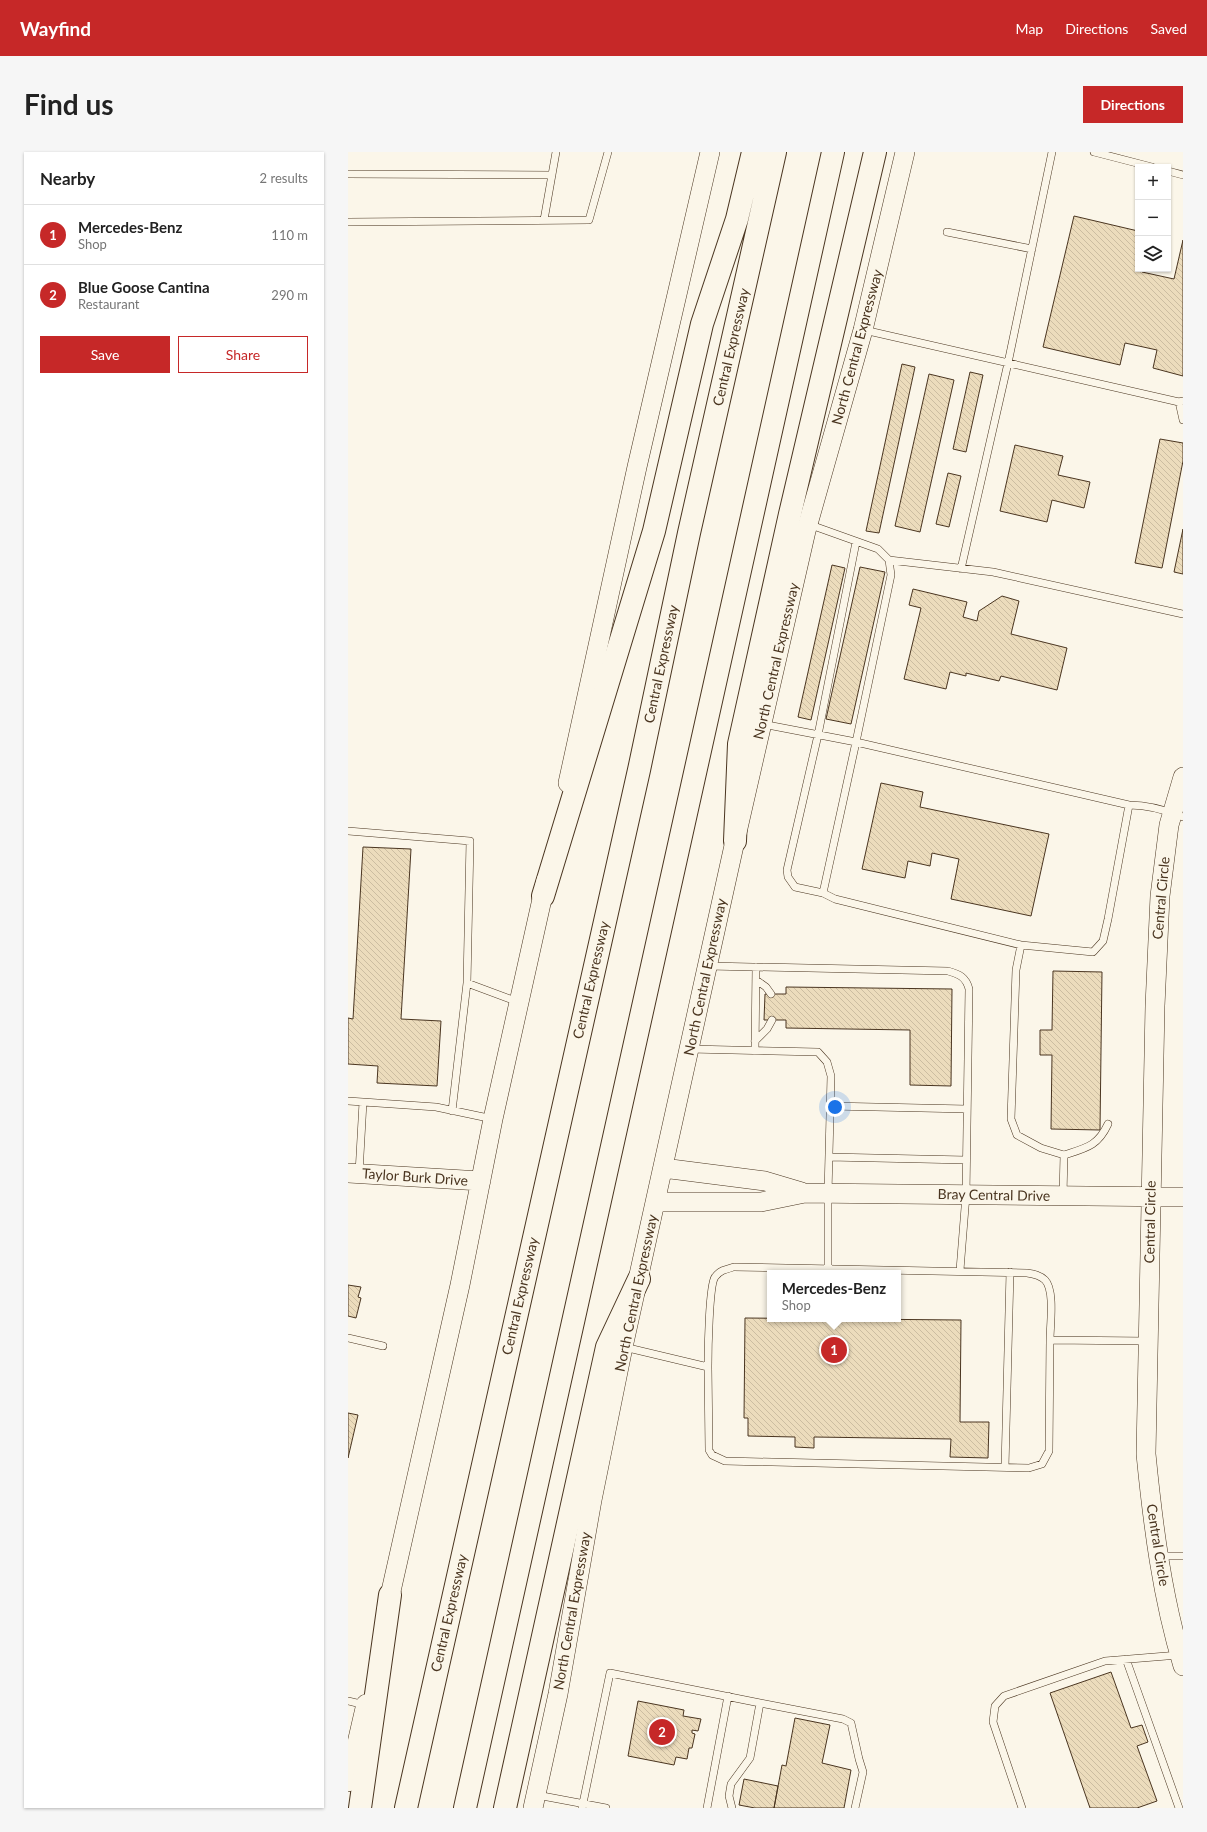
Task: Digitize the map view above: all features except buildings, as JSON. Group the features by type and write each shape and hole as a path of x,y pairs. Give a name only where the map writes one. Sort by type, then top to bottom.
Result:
{"highway":[{"path":"543,896 654,531 702,324 737,218 752,152"},
{"name":"Central Expressway","path":"406,1808 639,770 689,533 775,152"},
{"path":"465,1808 833,152"},
{"path":"735,841 739,744 790,514 875,152"},
{"path":"505,1808 607,1347 639,1279"},
{"path":"360,1808 390,1595"}],"main road":[{"path":"348,1782 357,1703 390,1595 460,1285 493,1119 637,467 710,152"},
{"name":"North Central Expressway","path":"534,1801 559,1687 592,1500 623,1347 735,841 808,524 863,330 905,152"},
{"name":"Central Circle","path":"1181,1661 1158,1556 1152,1521 1146,1454 1150,1196 1155,1006 1160,896 1164,859 1178,815 1183,777"},
{"name":"Bray Central Drive","path":"663,1168 764,1181 805,1193"},
{"name":"Taylor Burk Drive","path":"354,1173 481,1181"},
{"name":"Bray Central Drive","path":"656,1202 761,1202 805,1193 1183,1197"}],"lane":[{"path":"544,220 556,152"},
{"path":"348,222 589,220 608,152"},
{"path":"961,569 1008,363 1052,152"},
{"path":"1094,152 1140,164"},
{"path":"1171,172 1183,175"},
{"path":"348,174 552,175"},
{"path":"947,232 1032,249"},
{"path":"863,330 1181,402 1183,420"},
{"path":"808,524 878,549 889,560 891,575 823,893"},
{"path":"856,542 818,735 787,870 788,877 795,887 823,893 835,899 1021,945 1093,952 1103,941 1129,805"},
{"path":"889,560 993,572 1183,614"},
{"path":"762,724 856,742 1178,815"},
{"path":"348,831 470,841 467,983 452,1111"},
{"path":"1021,945 1016,970 1011,1119 1017,1135 1041,1148 1064,1155 1084,1149 1102,1137 1108,1124"},
{"path":"708,966 948,971 960,975 968,982 966,1194 960,1270"},
{"path":"755,1051 756,967"},
{"path":"756,980 766,987 771,994"},
{"path":"467,983 520,1002"},
{"path":"755,1041 767,1029 772,1020"},
{"path":"690,1049 818,1052 827,1062 831,1076 828,1267"},
{"path":"348,1101 436,1107 493,1119"},
{"path":"354,1173 363,1102"},
{"path":"830,1106 967,1109"},
{"path":"1063,1196 1064,1155"},
{"path":"829,1157 966,1160"},
{"path":"734,1267 828,1267 1010,1272 1039,1275 1046,1281 1051,1292 1049,1451 1042,1464 1036,1466 1005,1467 732,1462 718,1459 712,1455 709,1450 708,1367 714,1277 722,1270 734,1267"},
{"path":"1005,1467 1010,1272"},
{"path":"348,1338 383,1346"},
{"path":"1050,1340 1147,1342"},
{"path":"623,1347 708,1367"},
{"path":"1158,1556 1183,1556"},
{"path":"1126,1659 1179,1808"},
{"path":"1022,1808 993,1722 995,1706 1004,1696 1104,1661 1126,1659 1181,1661"},
{"path":"583,1806 610,1673 843,1719 851,1723 858,1759 863,1772 856,1808"},
{"path":"707,1808 728,1696"},
{"path":"732,1808 729,1796 731,1784 750,1758 760,1703"},
{"path":"534,1801 606,1808"}],"place":[{"name":"Mercedes-Benz","path":"834,1350"},
{"name":"Blue Goose Cantina","path":"662,1732"}]}
